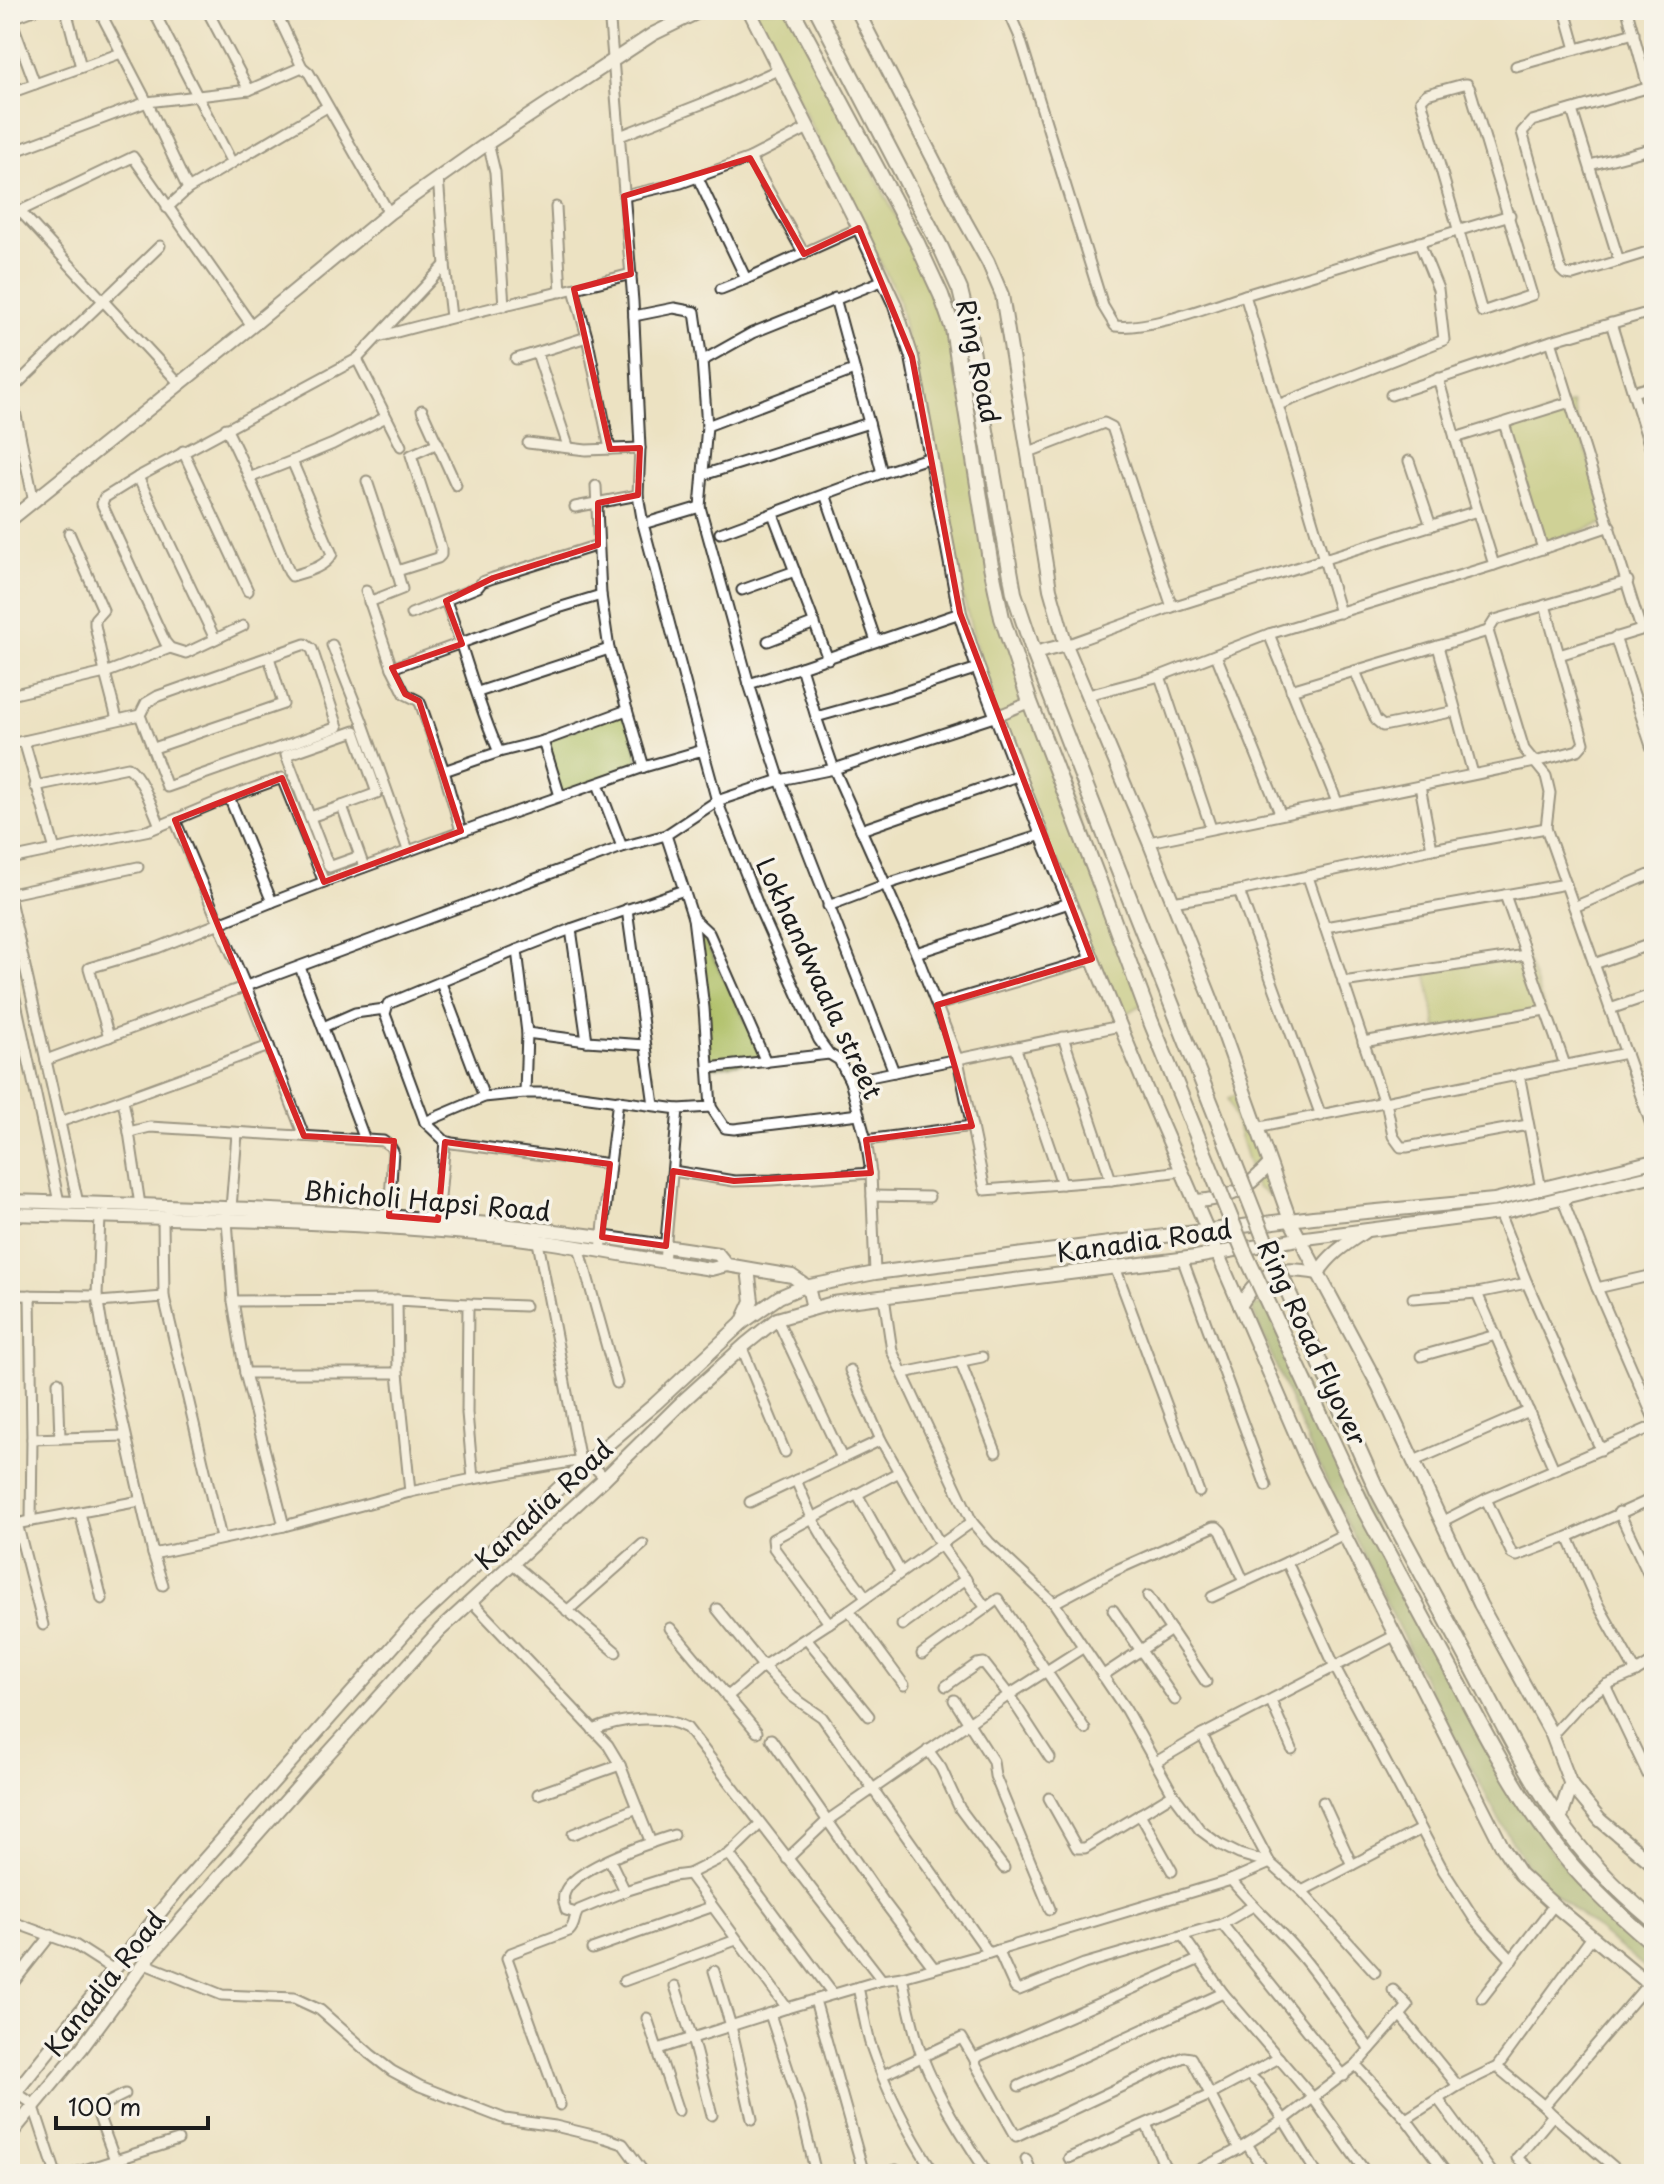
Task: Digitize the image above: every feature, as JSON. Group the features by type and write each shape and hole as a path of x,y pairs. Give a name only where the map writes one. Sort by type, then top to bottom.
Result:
{"main road":[{"name":"Ring Road","path":"792,10 917,243 953,329 991,566 1002,618 1030,702"},
{"name":"Ring Road","path":"817,10 960,290 1014,593 1034,653"},
{"name":"Ring Road Flyover","path":"1034,653 1265,1240 1377,1490 1516,1748 1559,1820"},
{"name":"Ring Road Flyover","path":"1030,702 1151,1022 1243,1249 1365,1511 1518,1789 1555,1844 1593,1888 1654,1944"},
{"path":"1571,1785 1559,1820 1610,1881 1654,1921"}],"street":[{"path":"34,10 10,19 35,84"},
{"path":"66,10 81,67"},
{"path":"99,10 188,189"},
{"path":"153,10 232,163"},
{"path":"207,10 249,90"},
{"path":"275,10 302,67 309,73 389,213"},
{"name":"Lokhandwaala street","path":"609,10 634,316 640,448 638,495 643,524 717,801 760,910 819,1040 829,1054 839,1060 850,1081 866,1140 871,1173 875,1273"},
{"path":"10,520 389,213 653,34 702,10"},
{"path":"749,10 884,280 912,357 960,613 978,668 1092,959 1309,1465 1503,1848 1520,1874 1651,1986 1544,2106"},
{"path":"857,10 988,262 1002,295 1050,589 1066,645 1211,998 1298,1239 1362,1352 1480,1604 1552,1735 1571,1785 1600,1820 1654,1865"},
{"path":"1008,10 1103,306 1115,326 1128,328 1146,325 1510,215"},
{"path":"1565,10 1576,49"},
{"path":"1627,10 1651,86 1532,121 1522,132 1561,270 1565,274 1573,275 1654,250"},
{"path":"1516,66 1634,33"},
{"path":"10,93 121,53"},
{"path":"10,153 147,102 249,90 302,67"},
{"path":"620,136 780,69"},
{"path":"1467,84 1510,215 1532,295 1482,312 1421,100 1427,94 1467,84"},
{"path":"167,208 188,189 327,107"},
{"path":"1572,110 1619,261"},
{"path":"624,196 681,183 750,158 808,128"},
{"path":"488,143 495,172 504,306"},
{"path":"1590,165 1654,148"},
{"path":"180,384 15,213 130,157 137,161 252,326"},
{"path":"750,158 804,254"},
{"path":"697,176 746,279"},
{"path":"438,177 451,317"},
{"path":"556,207 561,292"},
{"path":"721,289 859,228"},
{"path":"1278,405 1444,340 1438,289 1419,242"},
{"path":"34,502 10,388 160,246"},
{"path":"243,626 186,653 170,648 102,504 104,498 183,451 357,359 445,265"},
{"path":"380,336 631,274"},
{"path":"702,361 752,333 884,280"},
{"path":"574,289 610,449"},
{"path":"1245,295 1340,613"},
{"path":"835,298 882,473"},
{"path":"634,316 674,308 695,312 707,426 700,507 749,684 780,780 894,1072"},
{"path":"1391,395 1551,341 1654,311"},
{"path":"1611,323 1654,460"},
{"path":"516,359 587,337"},
{"path":"1551,341 1641,629"},
{"path":"537,353 568,446"},
{"path":"357,359 401,446"},
{"path":"707,426 854,370"},
{"path":"1438,378 1494,565"},
{"path":"1633,392 1654,386"},
{"path":"1455,438 1570,402"},
{"path":"422,410 456,485"},
{"path":"249,478 333,444 386,417"},
{"path":"703,475 869,423"},
{"path":"1029,452 1104,423 1112,427 1172,607"},
{"path":"1504,423 1543,549"},
{"path":"226,428 289,572 295,576 325,563 332,554 292,461"},
{"path":"397,571 441,555 411,455 438,443"},
{"path":"528,443 586,450 640,448"},
{"path":"183,451 248,591"},
{"path":"720,533 931,457"},
{"path":"1409,461 1431,526"},
{"path":"138,477 215,639"},
{"path":"367,481 402,589 369,602"},
{"path":"596,486 601,595 609,649 644,767"},
{"path":"825,494 876,641"},
{"path":"575,507 638,495"},
{"path":"643,524 700,507"},
{"path":"1034,653 1477,511"},
{"path":"773,514 828,659"},
{"path":"1088,695 1160,676 1269,634 1610,526"},
{"path":"69,533 103,610 95,619 95,625 117,719"},
{"path":"411,614 478,587 482,582 598,545"},
{"path":"742,590 795,571"},
{"path":"1291,690 1488,631 1495,620 1628,581"},
{"path":"366,591 392,668 405,694 419,701 461,831"},
{"path":"392,668 601,595"},
{"path":"446,601 499,752"},
{"path":"1149,842 1535,762 1578,750 1584,743 1545,605"},
{"path":"749,684 960,613"},
{"path":"768,641 815,623"},
{"path":"1559,655 1654,626"},
{"path":"1488,631 1524,749 1546,776 1550,793 1546,828 1626,1053 1651,1113 1654,1133"},
{"path":"1269,634 1337,802"},
{"path":"1615,637 1654,755"},
{"path":"305,644 309,646 338,727 167,787 140,715 146,703 158,696 305,644"},
{"path":"332,645 408,850"},
{"path":"1438,646 1473,774"},
{"path":"10,695 105,673 170,648"},
{"path":"478,692 609,649"},
{"path":"1216,655 1280,813"},
{"path":"154,748 283,704 269,657"},
{"path":"801,667 834,769 916,953 958,1060 985,1190 1181,1171"},
{"path":"816,717 978,668"},
{"path":"1355,671 1376,720 1383,726 1456,711"},
{"path":"1160,676 1211,828"},
{"path":"46,1060 622,847 666,835 717,801 780,780 834,769 997,716 1030,702"},
{"path":"444,771 543,741 627,710"},
{"path":"10,744 140,715"},
{"path":"310,817 377,793 355,731 286,755 329,867 360,856"},
{"path":"24,741 55,850"},
{"path":"543,741 560,796"},
{"path":"109,1037 89,968 157,948 461,831 644,767 703,750"},
{"path":"35,786 128,767 134,771 160,826"},
{"path":"861,830 1020,775"},
{"path":"10,859 150,830 282,778 324,882"},
{"path":"598,784 622,847"},
{"path":"1420,786 1432,849"},
{"path":"229,797 272,902"},
{"path":"342,806 364,867"},
{"path":"175,820 246,987 304,1136"},
{"path":"1172,902 1546,828"},
{"path":"666,835 693,918 711,1107 725,1128 859,1114"},
{"path":"828,906 1042,835"},
{"path":"10,894 138,867"},
{"path":"1574,907 1654,873"},
{"path":"1308,877 1385,1102 1393,1136 1401,1147 1528,1125"},
{"path":"1325,927 1566,884"},
{"path":"610,1164 445,1141 425,1122 385,1009 388,1004 517,950 684,890"},
{"path":"1239,891 1321,1116"},
{"path":"1505,895 1565,1065"},
{"path":"10,900 78,1203"},
{"path":"916,953 1069,903"},
{"path":"627,909 654,1105"},
{"path":"693,918 709,933 766,1062"},
{"path":"571,929 587,1041"},
{"path":"1594,964 1654,943"},
{"path":"517,950 527,1033 525,1093"},
{"path":"1343,982 1526,955"},
{"path":"937,1005 1092,959"},
{"path":"300,967 365,1140"},
{"path":"10,975 59,1202"},
{"path":"441,983 484,1097"},
{"path":"1610,1009 1654,994"},
{"path":"323,1027 355,1013 385,1009"},
{"path":"1363,1042 1545,1010"},
{"path":"850,1081 1120,1026"},
{"path":"527,1033 645,1045"},
{"path":"1063,1037 1111,1180"},
{"path":"60,1122 269,1046"},
{"path":"1016,1049 1062,1184"},
{"path":"1256,1128 1626,1053"},
{"path":"709,1068 829,1054"},
{"path":"1519,1074 1541,1189"},
{"path":"425,1122 484,1097 525,1093 559,1093 678,1109 711,1107"},
{"path":"123,1100 140,1205"},
{"path":"602,1244 618,1100"},
{"path":"664,1262 678,1109"},
{"path":"866,1140 972,1126"},
{"path":"129,1132 150,1127 383,1141 393,1151 389,1216"},
{"path":"237,1134 229,1214 233,1301 245,1373 284,1526"},
{"path":"438,1220 445,1141"},
{"path":"1290,1220 1494,1200 1654,1161"},
{"path":"1196,1201 1235,1194 1255,1181 1269,1165"},
{"path":"673,1171 734,1181 871,1173"},
{"name":"Kanadia Road","path":"10,2135 81,2049 145,1964 307,1777 457,1613 605,1478 684,1400 777,1319 833,1303 1499,1213 1654,1175"},
{"path":"872,1196 929,1197"},
{"path":"1562,1198 1654,1419"},
{"name":"Bhicholi Hapsi Road","path":"10,1201 140,1205 229,1214 389,1216 438,1220 602,1244 666,1246 718,1254 727,1265 792,1276 808,1287"},
{"path":"1499,1213 1601,1450"},
{"path":"10,1214 163,1218 229,1214 329,1224 537,1236 579,1247 602,1244 664,1262 711,1269 727,1265"},
{"path":"100,1216 98,1299 104,1339 140,1501 163,1585"},
{"path":"163,1218 164,1297 221,1538"},
{"name":"Kanadia Road","path":"13,2096 182,1885 412,1625 584,1461 655,1404 742,1323 779,1297 808,1287 875,1273 1290,1220"},
{"path":"1318,1273 1336,1250 1367,1230"},
{"path":"537,1236 584,1461 605,1478"},
{"path":"579,1247 617,1383"},
{"path":"1182,1258 1266,1486"},
{"path":"1115,1267 1199,1492"},
{"path":"742,1323 752,1301 748,1269"},
{"path":"1240,1306 1252,1287 1270,1274 1291,1269 1318,1273"},
{"path":"1597,1288 1654,1275"},
{"path":"1413,1298 1477,1293 1527,1283"},
{"path":"808,1287 813,1308"},
{"path":"1477,1293 1554,1469"},
{"path":"10,1295 98,1299 164,1297"},
{"path":"30,1295 31,1520"},
{"path":"884,1297 892,1351 972,1522 1054,1603 1126,1710 1173,1794 1200,1830 1239,1854 1270,1863"},
{"path":"233,1301 397,1300 525,1306"},
{"path":"397,1300 398,1373 410,1492"},
{"path":"468,1304 467,1413 473,1479"},
{"path":"777,1319 842,1458"},
{"path":"1421,1356 1496,1335"},
{"path":"742,1348 785,1452"},
{"path":"903,1373 982,1357"},
{"path":"960,1361 996,1452"},
{"path":"850,1370 881,1440 940,1544 986,1608"},
{"path":"245,1373 398,1373"},
{"path":"58,1382 60,1438"},
{"path":"1414,1461 1529,1411"},
{"path":"1443,1521 1486,1499 1654,1426"},
{"path":"32,1439 125,1436"},
{"path":"750,1502 881,1440"},
{"path":"153,1554 284,1526 410,1492 584,1461"},
{"path":"829,1623 772,1543 773,1539 899,1472"},
{"path":"796,1480 812,1518 829,1547 866,1597"},
{"path":"857,1494 900,1571"},
{"path":"1486,1499 1512,1554 1517,1556 1654,1498"},
{"path":"43,1625 14,1524 140,1501"},
{"path":"1619,1512 1654,1586"},
{"path":"80,1513 102,1599"},
{"path":"727,1697 763,1666 807,1639 972,1522"},
{"path":"1054,1603 1114,1571 1213,1527 1221,1531 1244,1582"},
{"path":"1212,1597 1344,1534"},
{"path":"1568,1537 1597,1603 1636,1672"},
{"path":"567,1611 643,1544"},
{"path":"1287,1562 1335,1667 1443,1870 1475,1920 1512,1960"},
{"path":"512,1563 616,1652"},
{"path":"902,1625 966,1579"},
{"path":"1148,1596 1206,1682"},
{"path":"442,1597 457,1613"},
{"path":"922,1654 998,1599 1085,1729"},
{"path":"471,1601 608,1745 620,1765 651,1843"},
{"path":"717,1609 763,1666 793,1697 822,1717 993,1952 1015,1988 1019,1990 1084,1964 1222,1924 1253,1906"},
{"path":"849,1610 904,1685"},
{"path":"1113,1610 1175,1700"},
{"path":"670,1628 757,1732"},
{"path":"1102,1676 1171,1630"},
{"path":"1156,1762 1396,1635"},
{"path":"807,1639 869,1716"},
{"path":"787,1859 828,1820 1084,1647"},
{"path":"1552,1735 1582,1702 1605,1685 1654,1661"},
{"path":"946,1686 977,1664 984,1663 1050,1758"},
{"path":"1605,1685 1648,1775 1654,1780"},
{"path":"954,1700 993,1761 995,1776 1050,1909"},
{"path":"1271,1701 1292,1749"},
{"path":"593,1730 627,1720 678,1723 687,1728 882,1980"},
{"path":"1202,1735 1270,1863 1302,1891 1375,1972"},
{"path":"771,1739 884,1902 934,1968"},
{"path":"928,1750 941,1768 960,1809 1004,1868"},
{"path":"291,1762 307,1777"},
{"path":"538,1794 620,1765"},
{"path":"1049,1798 1080,1849 1173,1794"},
{"path":"1323,1802 1352,1865"},
{"path":"573,1834 637,1808"},
{"path":"1140,1814 1172,1871"},
{"path":"674,1835 582,1873 566,1888 563,1899 566,1910 576,1913 625,1891 689,1874 729,1854 760,1824"},
{"path":"1302,1891 1421,1829"},
{"path":"729,1854 833,1994"},
{"path":"610,1860 625,1891"},
{"path":"658,2049 833,1994 993,1952 1231,1880 1270,1863"},
{"path":"689,1874 787,2008"},
{"path":"1231,1880 1305,1961 1370,2049"},
{"path":"1482,1998 1554,1905"},
{"path":"592,1949 711,1907"},
{"path":"560,2105 507,1958 511,1953 569,1931 574,1925 576,1913"},
{"path":"10,1921 75,1945 114,1970"},
{"path":"1222,1924 1344,2076"},
{"path":"10,1987 51,1935"},
{"path":"1183,1936 1223,1993 1313,2098 1367,2174"},
{"path":"1406,2119 1458,2086 1497,2067 1592,1937"},
{"path":"624,1981 736,1940"},
{"path":"975,2060 1200,1959"},
{"path":"145,1964 222,1995 294,1998 320,2010 392,2071 420,2086 505,2119 555,2126 623,2144 645,2174"},
{"path":"714,1971 731,2026 752,2119"},
{"path":"902,1977 922,2055 952,2116 986,2171"},
{"path":"675,1986 712,2115"},
{"path":"858,1987 870,2041 883,2075 914,2142 935,2174"},
{"path":"1191,2174 1284,2120 1344,2076 1408,2006 1393,1990"},
{"path":"1019,2086 1223,1993"},
{"path":"815,2000 864,2174"},
{"path":"770,2014 799,2103 816,2174"},
{"path":"1400,2015 1458,2086"},
{"path":"647,2018 678,2111"},
{"path":"883,2075 962,2038 1016,2136 1184,2057 1191,2059 1243,2146 1266,2174"},
{"path":"1069,2158 1210,2095 1279,2058"},
{"path":"1356,2065 1406,2119 1447,2174"},
{"path":"1497,2067 1622,2174"},
{"path":"1248,2074 1259,2084 1284,2120 1317,2174"},
{"path":"115,2160 99,2111 101,2106 125,2094"},
{"path":"13,2096 33,2104 56,2174"},
{"path":"1438,2099 1493,2174"},
{"path":"1535,2174 1517,2158 1553,2115"},
{"path":"1146,2124 1167,2170 1149,2174"},
{"path":"72,2174 178,2140"},
{"path":"1026,2159 1032,2174"},
{"path":"882,2174 896,2170 901,2174"}],"highlighted area":[{"path":"750,158 804,254 859,228 912,357 960,613 1092,959 937,1005 972,1126 866,1140 871,1173 734,1181 673,1171 666,1246 602,1237 610,1164 445,1142 438,1220 389,1216 394,1141 304,1136 175,820 282,778 324,882 461,831 419,701 405,694 392,668 462,644 446,601 493,578 598,545 598,503 638,495 640,448 610,449 574,289 631,274 624,196"}],"green space":[{"path":"753,10 791,10 953,329 1006,632 1149,1000 1117,1020 1002,740 950,550 898,297"},
{"path":"1572,403 1607,522 1543,544 1504,430"},
{"path":"627,710 640,768 560,796 543,741"},
{"path":"693,918 765,1059 709,1068"},
{"path":"1526,955 1545,1010 1437,1029 1426,970"},
{"path":"1239,1094 1276,1199 1256,1187 1228,1098"},
{"path":"1264,1304 1447,1673 1515,1800 1574,1880 1654,1953 1654,1976 1534,1877 1502,1825 1420,1671 1310,1447 1251,1307"}]}
